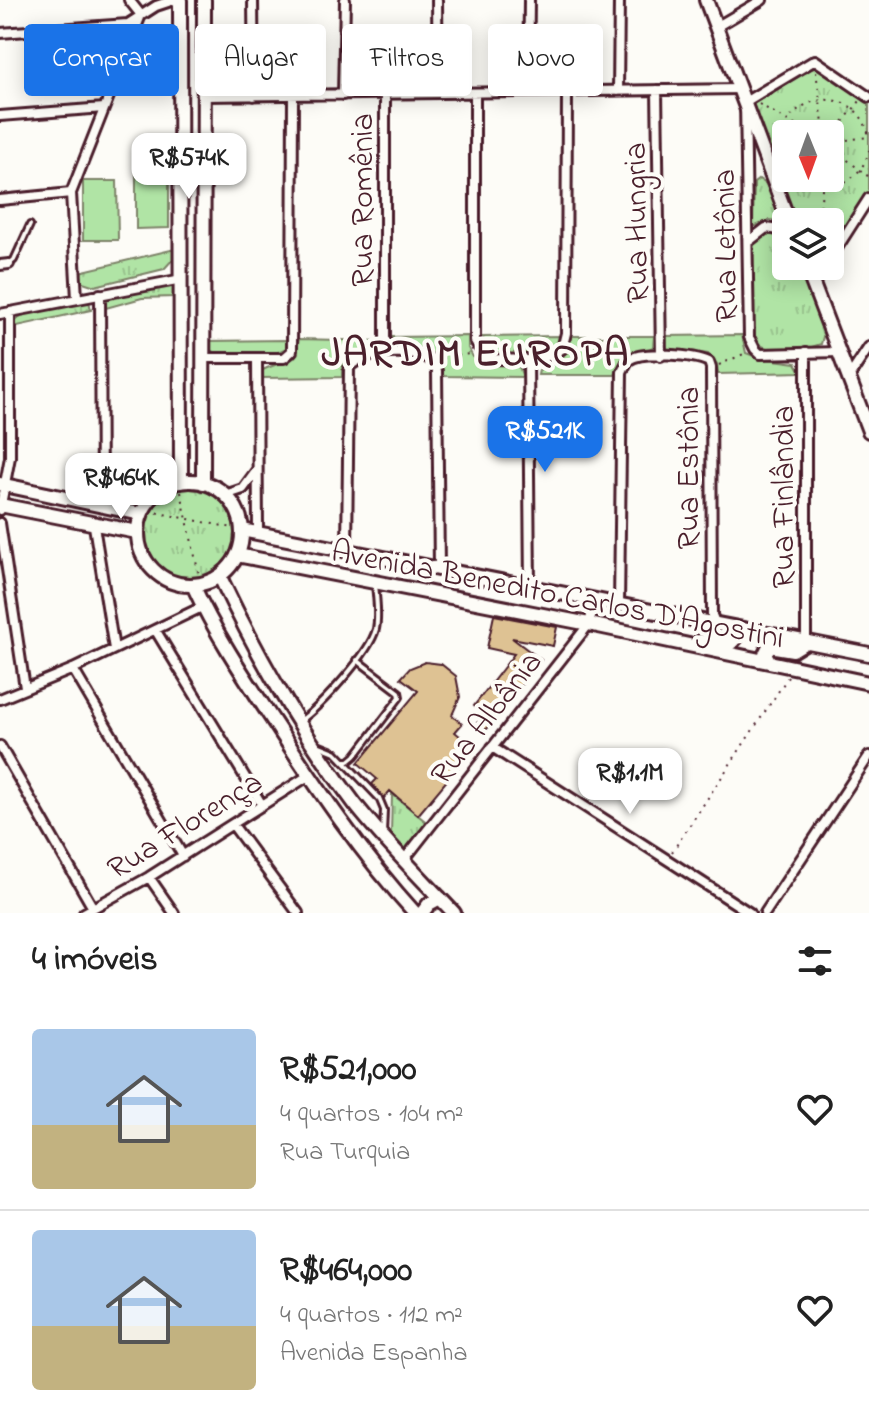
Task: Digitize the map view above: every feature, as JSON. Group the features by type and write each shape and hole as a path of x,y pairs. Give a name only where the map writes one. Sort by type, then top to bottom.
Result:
{"main road":[{"path":"177,0 182,279 180,482"},
{"path":"204,0 204,24"},
{"path":"706,0 752,101 785,208"},
{"path":"203,483 204,96"},
{"path":"181,182 192,190 204,181"},
{"path":"181,227 188,219 197,219 203,226"},
{"path":"811,280 869,431"},
{"path":"180,482 203,483 225,495 239,517 242,530 237,555 220,577 197,584 176,584 154,571 140,549 137,532 142,512 157,493 180,482"},
{"path":"2,485 142,512"},
{"path":"0,507 137,532"},
{"name":"Avenida Benedito Carlos D'Agostini","path":"242,530 869,654"},
{"name":"Avenida Benedito Carlos D'Agostini","path":"237,555 869,683"},
{"path":"375,581 381,567 377,557"},
{"path":"412,589 413,574 419,565"},
{"path":"220,577 256,653 312,743 355,804 454,913"},
{"path":"197,584 204,606 234,661 308,776 415,913"},
{"path":"690,645 701,640 731,643 736,638 733,627"},
{"path":"770,662 765,654 769,646 793,650 806,642"},
{"path":"292,751 305,750 312,743"},
{"path":"397,893 412,884 417,874"},
{"path":"422,913 429,904 440,898"}],"street":[{"path":"129,0 141,15"},
{"path":"0,33 128,24 177,0"},
{"path":"253,0 253,24"},
{"path":"344,24 345,0"},
{"path":"437,0 437,24"},
{"path":"529,0 529,24"},
{"path":"618,91 619,0"},
{"path":"716,27 762,0"},
{"path":"77,298 71,193 141,15"},
{"path":"603,91 657,90 752,101 815,60 869,97"},
{"name":"Rua Hungria","path":"657,90 661,356"},
{"path":"488,93 475,93 475,341 485,356 492,359 528,361 549,357 562,349 566,333 567,96"},
{"path":"204,358 284,358 292,351 293,96"},
{"name":"Rua Romênia","path":"385,96 385,354"},
{"name":"Rua Letônia","path":"752,101 749,337 760,354 839,352"},
{"path":"0,116 104,108"},
{"path":"0,200 71,193"},
{"path":"844,237 869,198"},
{"path":"748,242 766,228 772,228"},
{"path":"0,507 10,457 5,313 182,279"},
{"path":"813,285 816,280"},
{"path":"100,294 101,505"},
{"path":"849,377 869,347"},
{"name":"Rua Finlândia","path":"806,352 806,642"},
{"path":"347,550 349,368 359,359 385,354 429,358 437,371 439,569"},
{"path":"619,605 622,372 631,359 640,355 661,356"},
{"name":"Rua Estônia","path":"661,356 692,356 709,362 711,368 712,615 715,623"},
{"path":"257,358 258,532"},
{"path":"528,361 530,587"},
{"path":"225,495 243,489 257,469"},
{"path":"0,523 25,688"},
{"path":"94,526 114,649"},
{"name":"Rua Albânia","path":"404,860 589,624 595,600"},
{"path":"0,699 73,669 204,606"},
{"path":"156,631 262,805"},
{"path":"73,669 183,856"},
{"path":"0,746 88,910"},
{"path":"492,747 750,913"},
{"path":"765,913 869,756"},
{"name":"Rua Florença","path":"88,910 149,877 308,776"},
{"path":"233,825 298,913"},
{"path":"149,877 174,913"}],"lane":[{"path":"5,264 14,260 30,225"},
{"path":"299,723 313,712 357,660 376,628 375,581"},
{"path":"344,761 355,756 400,697 399,692 357,660"},
{"path":"312,743 330,748 381,801 385,816 383,836"}],"path":[{"path":"816,70 823,120"},
{"path":"789,120 801,107 820,100 840,102 853,109 863,120 869,137 844,140"},
{"path":"844,120 861,100 869,105"},
{"path":"752,101 786,120"},
{"path":"844,183 860,170 869,150"},
{"path":"844,157 869,177"},
{"path":"429,358 455,358 470,354 475,341"},
{"path":"711,368 755,349"},
{"path":"180,482 197,584"},
{"path":"142,512 242,530"},
{"path":"666,859 794,667"}],"green space":[{"path":"820,67 869,103 869,191 844,229 844,208 791,208 785,192 844,192 844,120 772,120 772,156 753,104 811,69"},
{"path":"136,170 169,170 169,228 136,229"},
{"path":"759,179 766,184 777,208 772,208 772,220 753,227 754,183"},
{"path":"83,181 117,181 118,240 83,240"},
{"path":"768,232 772,233 772,280 803,280 824,333 821,344 804,349 776,350 754,339 753,243"},
{"path":"175,249 174,258 164,269 95,286 80,281 79,272"},
{"path":"166,283 173,286 173,297 142,298 106,308 106,302 116,293"},
{"path":"83,299 89,301 91,310 13,327 17,319 33,309"},
{"path":"742,335 746,353 796,363 801,372 718,374 717,364 708,354 667,349 665,346 665,336"},
{"path":"468,336 468,348 473,357 519,367 523,377 443,376 442,367 433,354 397,348 391,337"},
{"path":"562,336 557,344 541,354 522,356 492,353 486,348 483,337"},
{"path":"570,336 654,336 653,347 621,361 615,375 538,375 539,370 564,355"},
{"path":"299,339 380,341 379,346 342,366 342,377 262,378 263,370 294,358"},
{"path":"287,340 286,348 278,352 248,357 209,350 208,341"},
{"path":"190,489 207,493 222,502 231,517 235,534 231,551 222,566 207,575 190,579 173,575 158,566 149,551 145,534 149,517 158,502 173,493"},
{"path":"392,794 430,825 408,852 391,834"}],"building":[{"path":"494,615 557,627 553,646 512,638 541,660 486,730 477,723 484,715 474,706 514,654 487,648"},
{"path":"425,662 441,664 456,676 460,697 452,715 462,724 455,732 474,748 418,815 390,791 384,798 372,784 377,779 358,763 418,691 401,678 410,668"}],"district":[{"name":"JARDIM EUROPA","path":"476,351"}]}
